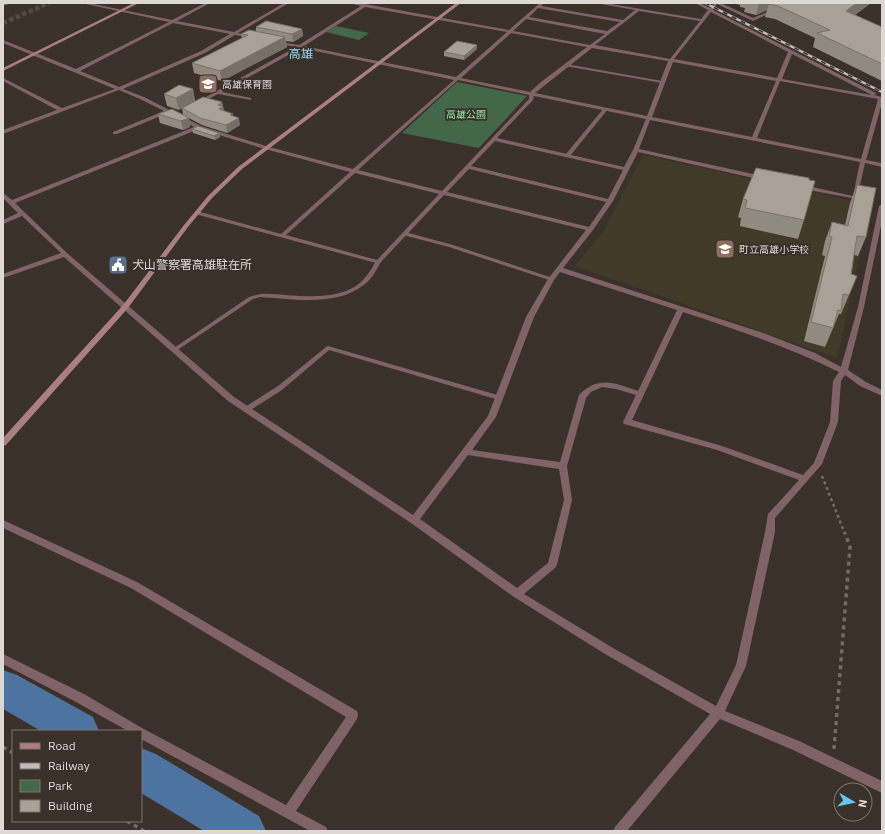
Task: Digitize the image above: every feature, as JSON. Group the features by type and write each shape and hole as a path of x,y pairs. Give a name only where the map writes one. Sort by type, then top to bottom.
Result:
{"street":[{"path":"3,5 10,3"},
{"path":"83,3 256,38"},
{"path":"3,70 137,3"},
{"path":"76,71 208,3"},
{"path":"3,132 118,89 203,52 287,3"},
{"path":"351,3 365,4 438,19 882,98"},
{"path":"3,442 126,306 197,212 240,168 459,3"},
{"path":"597,3 702,20"},
{"path":"696,3 882,98"},
{"path":"414,520 492,417 530,316 550,279 591,229 610,201 636,150 671,60 717,3 753,20 791,3"},
{"path":"190,107 300,47 365,4"},
{"path":"283,235 540,5 624,21"},
{"path":"197,212 378,262 495,139 531,99 532,93 638,10"},
{"path":"526,18 609,32"},
{"path":"3,41 168,111 198,127 267,148 354,171 591,229"},
{"path":"271,41 882,165"},
{"path":"754,138 791,51"},
{"path":"3,79 61,110"},
{"path":"217,92 249,99"},
{"path":"855,198 863,161 882,98"},
{"path":"115,132 168,111"},
{"path":"176,115 183,111"},
{"path":"11,203 198,127"},
{"path":"495,139 626,168"},
{"path":"636,150 772,180"},
{"path":"468,167 610,201"},
{"path":"795,185 862,200"},
{"path":"3,195 21,214 65,254 231,399 414,520 517,594 609,651 718,713 832,763 882,787"},
{"path":"619,831 718,713 741,666 770,532 771,517 818,464 834,422 837,381 844,371 861,308 882,205 875,202"},
{"path":"3,222 21,214"},
{"path":"873,250 882,252"},
{"path":"3,276 65,254"},
{"path":"559,269 770,339 812,355 844,371 863,384 882,393"},
{"path":"681,310 627,422 719,448 805,479"},
{"path":"517,594 552,565 568,500 563,466 582,397 588,389 597,385 610,385 640,394"},
{"path":"466,452 563,466"},
{"path":"3,524 134,585 353,715 288,813"},
{"path":"3,659 80,698 136,730"},
{"path":"142,734 322,831"}],"lane":[{"path":"566,65 662,82"},
{"path":"568,155 606,109"},
{"path":"405,234 452,246 550,279"},
{"path":"174,350 251,298 260,295 319,298 337,296 362,284 378,262"},
{"path":"246,409 280,388 328,348 499,398"}],"path":[{"path":"818,464 850,547 832,763"},
{"path":"3,747 12,752"},
{"path":"129,822 144,831"}],"shaded area":[{"name":"町立高雄小学校","path":"643,155 871,205 837,358 575,266 603,232"}],"green space":[{"path":"336,26 369,33 359,40 326,32"},
{"name":"高雄公園","path":"457,82 527,96 479,148 402,133"}],"building":[{"path":"857,3 846,11 882,27 882,64 817,33 830,30 778,6 769,4"},
{"path":"266,21 302,29 292,34 256,27"},
{"path":"249,30 285,37 220,71 192,63 248,35 241,34"},
{"path":"457,41 477,45 464,56 444,52"},
{"path":"179,85 193,89 176,98 164,94"},
{"path":"203,97 222,102 218,105 223,106 219,109 239,118 226,125 200,118 182,108"},
{"path":"172,109 189,118 181,121 158,114"},
{"path":"198,126 219,133 214,136 192,129"},
{"path":"756,168 809,178 809,180 815,181 804,220 745,208 747,200 743,199"},
{"path":"857,185 876,188 866,237 857,236 851,274 857,276 849,295 843,294 841,311 838,310 833,328 811,322 832,237 829,236 832,222 848,226"}],"waterway":[{"path":"3,688 77,730"},
{"path":"142,770 244,831"}],"tunnel":[{"path":"3,23 49,3"}],"railway":[{"path":"705,3 882,92"}],"place":[{"name":"高雄保育園","path":"208,84"},
{"name":"町立高雄小学校","path":"725,249"},
{"name":"犬山警察署高雄駐在所","path":"118,265"}],"district":[{"name":"高雄","path":"301,54"}]}
